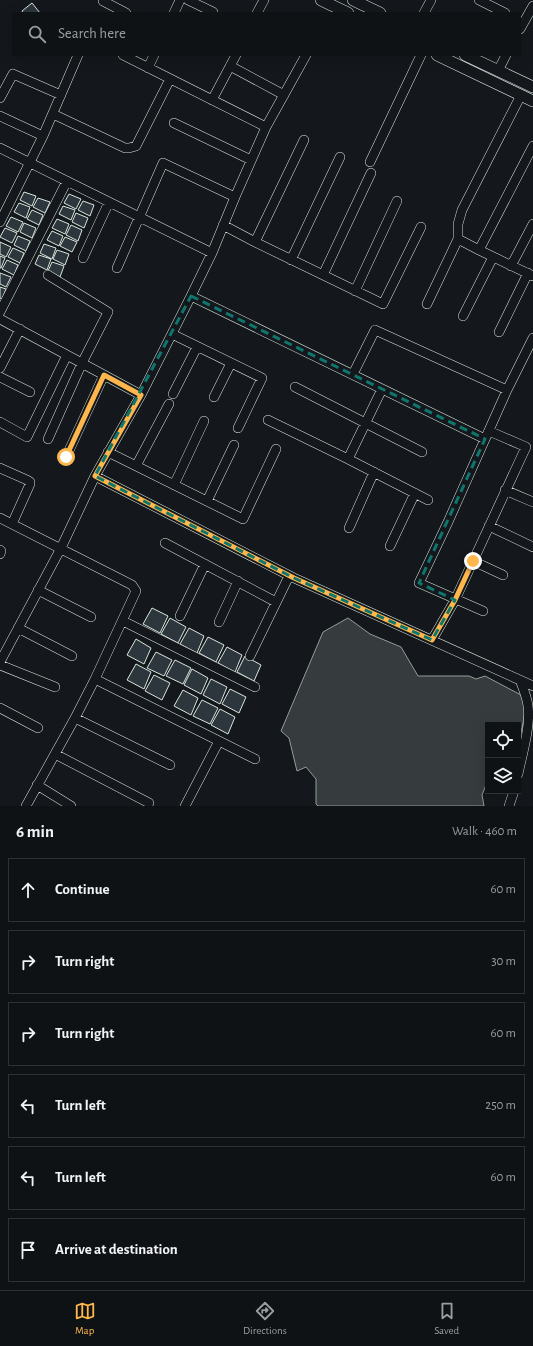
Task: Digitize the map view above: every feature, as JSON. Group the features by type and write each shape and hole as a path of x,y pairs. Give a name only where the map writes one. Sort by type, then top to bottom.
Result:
{"street":[{"path":"104,0 103,1 124,12"},
{"path":"174,12 180,0"},
{"path":"188,0 213,12"},
{"path":"258,12 264,0"},
{"path":"321,0 331,10 342,12"},
{"path":"353,0 378,12"},
{"path":"424,12 430,0"},
{"path":"479,0 503,12"},
{"path":"521,27 533,6"},
{"path":"0,222 44,136 78,56"},
{"path":"125,56 266,127"},
{"path":"148,68 154,56"},
{"path":"212,100 235,56"},
{"path":"55,687 0,664 61,548 95,476 141,395 172,334 212,253 266,127 305,56"},
{"path":"370,162 421,56"},
{"path":"439,56 533,101"},
{"path":"468,56 533,87"},
{"path":"498,71 506,56"},
{"path":"230,66 284,95"},
{"path":"0,98 13,74 61,95"},
{"path":"53,114 125,148 132,148 136,146 170,79"},
{"path":"427,304 458,239 458,224 462,210 520,95"},
{"path":"0,116 44,136"},
{"path":"174,124 251,160"},
{"path":"255,242 304,140"},
{"path":"479,250 533,146"},
{"path":"0,148 212,253"},
{"path":"291,260 340,157"},
{"path":"117,268 163,163 235,197"},
{"path":"323,275 371,173"},
{"path":"0,312 67,181"},
{"path":"355,291 397,201"},
{"path":"83,258 109,202"},
{"path":"223,225 291,260 383,304 420,227"},
{"path":"512,266 532,228"},
{"path":"458,239 530,275 500,332"},
{"path":"462,316 493,257"},
{"path":"48,275 108,312 82,363 48,439"},
{"path":"191,296 382,389 487,435 526,447 455,600 432,640"},
{"path":"0,319 141,395"},
{"path":"0,368 20,329"},
{"path":"353,374 375,330 507,390"},
{"path":"172,334 262,378 238,428"},
{"path":"483,611 419,583 507,390 533,338"},
{"path":"173,394 197,347"},
{"path":"0,422 27,437 67,355"},
{"path":"214,397 231,363"},
{"path":"66,457 104,375"},
{"path":"0,377 30,392"},
{"path":"295,387 422,452"},
{"path":"348,459 382,389"},
{"path":"136,466 168,404"},
{"path":"268,420 428,500"},
{"path":"174,485 204,421"},
{"path":"207,502 234,444"},
{"path":"108,452 243,519 276,449"},
{"path":"0,468 27,480 30,484 12,524"},
{"path":"349,528 374,472"},
{"path":"95,476 289,576 533,686"},
{"path":"505,490 533,502"},
{"path":"390,546 415,493"},
{"path":"0,518 132,584 136,591 96,679 76,718 26,806"},
{"path":"489,526 533,547"},
{"path":"165,543 276,602"},
{"path":"0,550 0,554"},
{"path":"473,561 503,575"},
{"path":"180,616 205,564"},
{"path":"250,656 289,576"},
{"path":"219,622 238,581"},
{"path":"38,590 91,618"},
{"path":"123,621 255,687"},
{"path":"18,628 72,656"},
{"path":"96,679 255,759"},
{"path":"520,680 528,707 525,742 521,760"},
{"path":"0,708 38,728"},
{"path":"76,718 170,765"},
{"path":"185,806 219,741"},
{"path":"55,754 149,803"},
{"path":"37,785 71,806"},
{"path":"509,806 513,794"}],"highlighted area":[{"path":"191,296 485,439 419,583 455,600 432,640 294,578 95,476"}],"shaded area":[{"path":"348,618 370,634 401,647 418,676 469,676 476,679 485,676 521,695 526,708 521,733 521,722 485,722 485,788 482,795 484,806 318,806 316,804 316,779 306,767 297,771 289,738 281,731 323,632"}],"building":[{"path":"32,3 39,12 22,12"},
{"path":"24,192 36,196 32,206 20,200"},
{"path":"69,194 81,199 76,209 64,203"},
{"path":"38,198 50,202 45,213 33,207"},
{"path":"83,201 94,205 90,216 78,210"},
{"path":"19,203 30,207 26,218 14,212"},
{"path":"63,206 75,210 71,220 59,214"},
{"path":"32,210 43,215 39,225 27,219"},
{"path":"76,213 88,218 84,228 72,222"},
{"path":"11,217 23,222 18,232 6,226"},
{"path":"57,219 69,224 65,234 52,228"},
{"path":"24,223 36,228 32,238 20,232"},
{"path":"71,225 82,230 78,241 66,235"},
{"path":"5,228 17,233 12,243 0,237"},
{"path":"52,231 63,236 59,246 47,240"},
{"path":"18,236 30,241 26,251 14,245"},
{"path":"65,237 77,242 72,252 60,246"},
{"path":"0,242 11,247 6,257 0,254"},
{"path":"44,244 56,248 52,259 40,253"},
{"path":"13,248 24,253 20,263 8,257"},
{"path":"57,250 69,254 65,265 53,259"},
{"path":"39,255 51,259 47,270 35,264"},
{"path":"0,256 5,258 1,268 0,268"},
{"path":"7,260 18,265 14,275 2,269"},
{"path":"52,262 64,266 60,277 48,271"},
{"path":"0,273 11,277 6,287 0,284"},
{"path":"0,287 6,289 2,299 0,298"},
{"path":"152,608 168,616 160,633 143,624"},
{"path":"170,618 186,627 178,643 161,634"},
{"path":"189,628 204,636 197,653 180,644"},
{"path":"208,637 224,645 216,662 199,653"},
{"path":"136,639 151,648 144,664 127,655"},
{"path":"227,647 242,655 235,672 218,663"},
{"path":"156,652 172,660 164,676 147,668"},
{"path":"245,656 261,665 254,681 237,672"},
{"path":"175,660 191,668 183,684 166,676"},
{"path":"136,664 151,672 144,689 127,680"},
{"path":"192,669 208,678 201,694 184,685"},
{"path":"154,675 170,683 162,700 145,691"},
{"path":"211,679 227,687 220,704 203,695"},
{"path":"230,689 246,697 239,713 222,704"},
{"path":"183,690 198,698 191,715 174,706"},
{"path":"202,700 218,708 210,724 193,716"},
{"path":"220,709 235,717 228,734 211,725"}],"route":[{"path":"66,457 104,375 141,395 95,476 294,578 432,640 455,600 473,561"}]}
